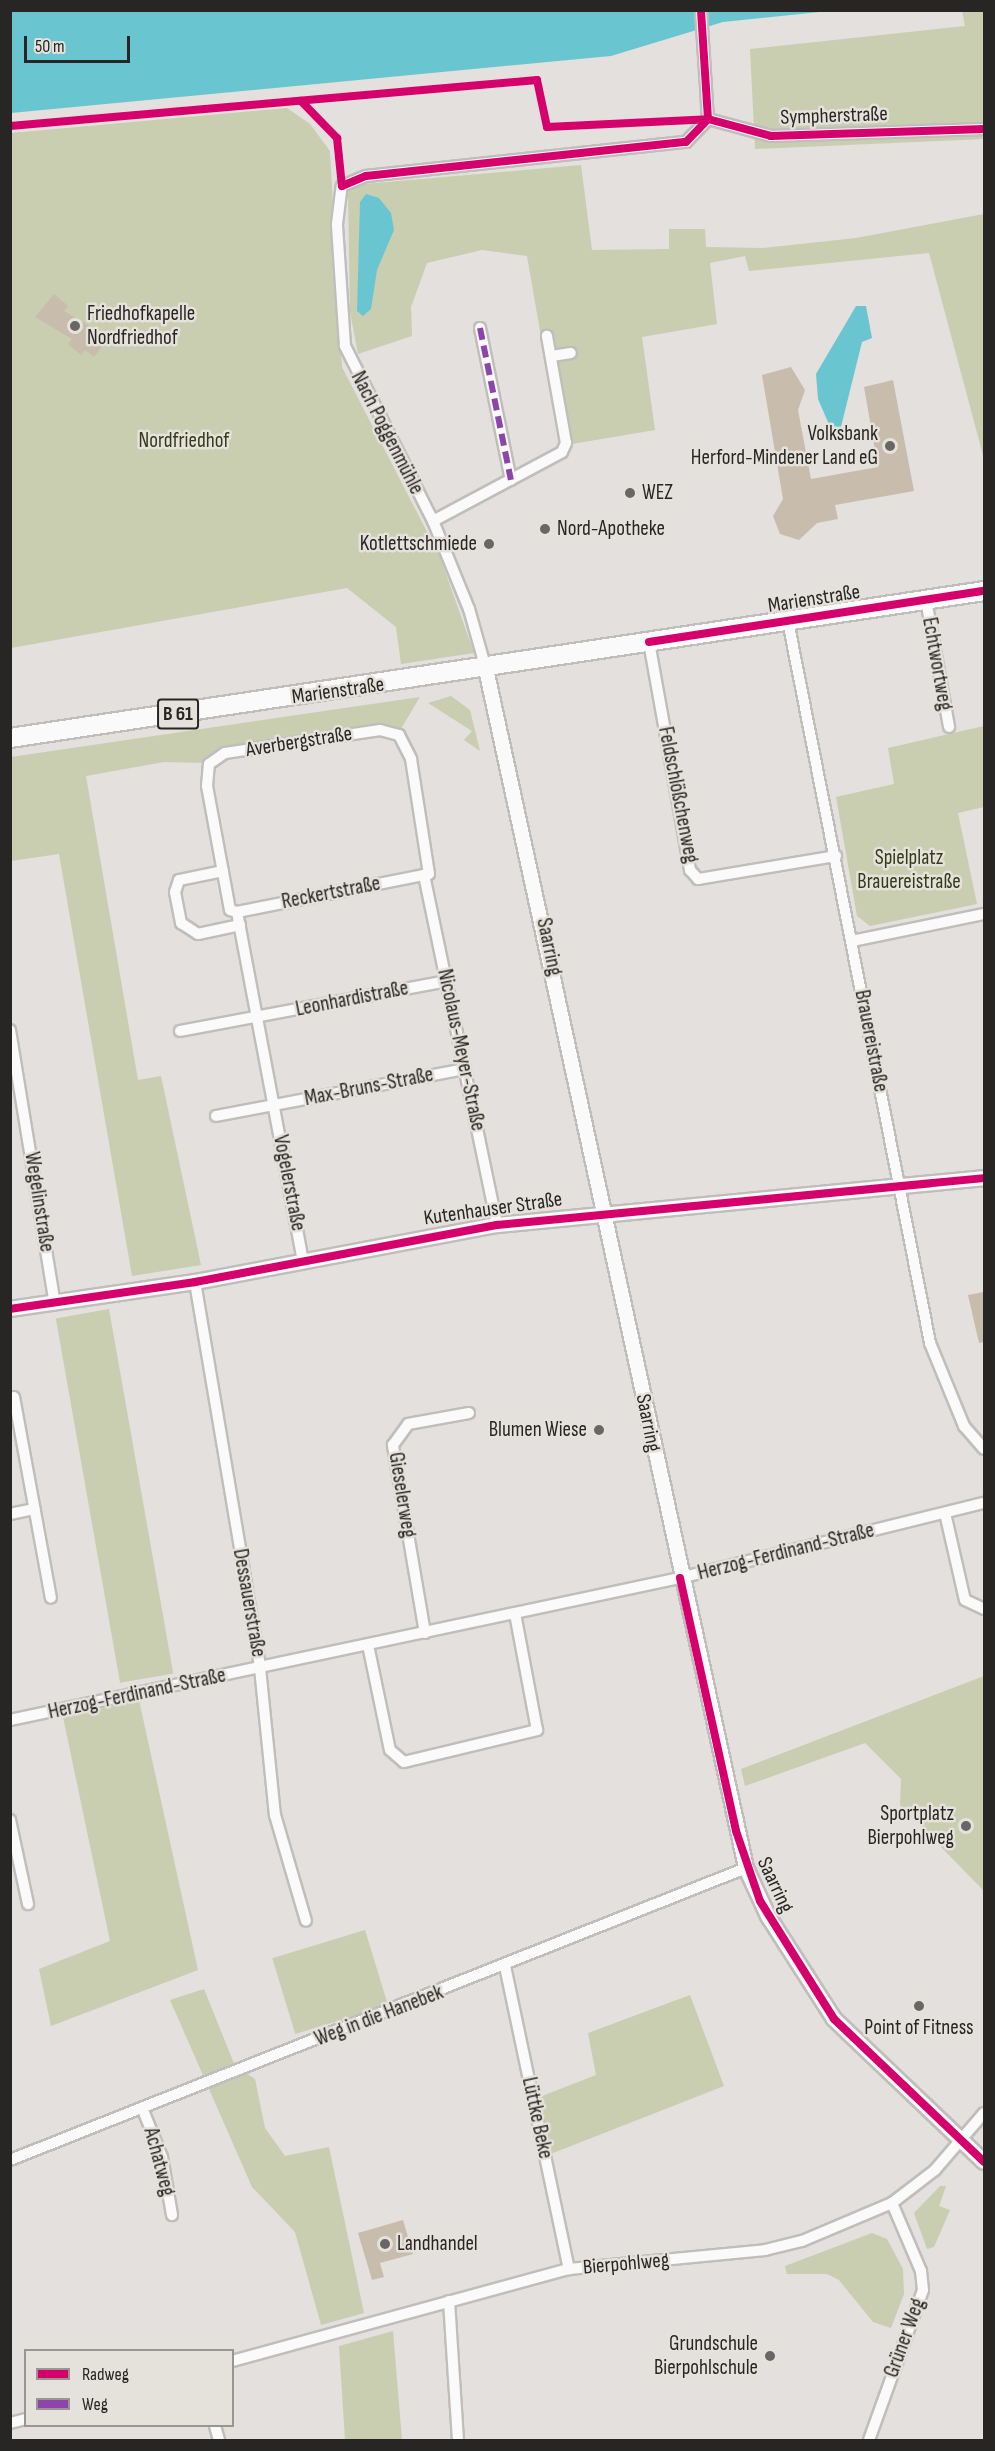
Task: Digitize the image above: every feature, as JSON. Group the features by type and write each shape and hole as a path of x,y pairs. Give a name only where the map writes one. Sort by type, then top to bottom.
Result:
{"main road":[{"name":"Marienstraße","path":"10,738 486,669 984,591"}],"street":[{"path":"700,10 708,119"},
{"name":"Sympherstraße","path":"708,119 771,136 984,129"},
{"name":"Nach Poggenmühle","path":"486,669 469,609 433,521 345,346 337,224 342,186 366,176 672,146 694,137 708,119"},
{"path":"480,328 511,480"},
{"path":"433,521 562,452 566,443 547,336"},
{"path":"552,356 571,353"},
{"name":"Echtwortweg","path":"926,600 949,728"},
{"name":"Brauereistraße","path":"788,621 930,1343 964,1426 984,1449"},
{"name":"Feldschlößchenweg","path":"649,642 690,870 698,879 836,856"},
{"name":"Saarring","path":"486,669 680,1578 746,1868 768,1916 834,2019 984,2162"},
{"name":"Averbergstraße","path":"237,912 230,910 207,786 216,757 380,730 399,735 408,750 429,874 424,875"},
{"path":"223,871 179,880 175,892 181,923 198,934 240,925"},
{"name":"Reckertstraße","path":"237,912 424,875"},
{"name":"Nicolaus-Meyer-Straße","path":"424,875 497,1225"},
{"name":"Vogelerstraße","path":"237,912 303,1260"},
{"path":"852,941 984,915"},
{"name":"Leonhardistraße","path":"257,1017 446,981"},
{"path":"180,1031 257,1017"},
{"name":"Wegelinstraße","path":"10,1030 55,1304"},
{"name":"Max-Bruns-Straße","path":"274,1106 465,1069"},
{"name":"Vogelerstraße","path":"216,1116 274,1106"},
{"name":"Kutenhauser Straße","path":"10,1309 195,1282 497,1225 603,1211 900,1188 984,1178"},
{"name":"Dessauerstraße","path":"195,1282 260,1668 275,1815 306,1921"},
{"path":"14,1397 51,1598"},
{"name":"Gieselerweg","path":"425,1634 393,1445 408,1424 469,1413"},
{"name":"Herzog-Ferdinand-Straße","path":"10,1720 425,1634 680,1578 984,1503"},
{"path":"10,1514 34,1509"},
{"path":"945,1513 965,1600 984,1609"},
{"path":"368,1645 390,1750 395,1759 416,1759 537,1730 515,1614"},
{"path":"10,1820 28,1905"},
{"name":"Weg in die Hanebek","path":"10,2160 143,2110 506,1966 746,1868"},
{"name":"Lüttke Beke","path":"506,1966 569,2269"},
{"name":"Achatweg","path":"143,2110 162,2157 172,2216"},
{"name":"Bierpohlweg","path":"234,2360 569,2269 778,2247 840,2228 891,2203 961,2142 984,2113"},
{"name":"Grüner Weg","path":"869,2440 923,2290 921,2271 891,2203"},
{"path":"449,2301 458,2440"}],"green space":[{"path":"962,11 984,11 984,139 755,149 750,49 965,26"},
{"name":"Nordfriedhof","path":"287,108 310,124 330,151 342,367 440,557 474,653 401,664 396,627 347,588 11,648 11,133"},
{"path":"581,165 592,250 669,249 669,229 705,229 706,247 763,248 856,238 984,214 984,459 929,253 749,271 745,256 710,263 717,324 642,337 655,430 560,446 527,256 482,250 427,263 411,307 412,336 358,354 350,312 348,192 353,185"},
{"path":"451,696 470,710 480,751 464,740 472,731 428,703"},
{"path":"420,697 399,732 221,750 204,763 164,762 86,776 138,1080 161,1076 201,1265 132,1276 59,854 11,861 11,757"},
{"name":"Spielplatz Brauereistraße","path":"984,726 984,807 958,813 977,904 870,926 857,916 836,797 894,784 888,748"},
{"path":"109,1309 173,1673 120,1683 56,1318"},
{"path":"984,1676 984,1891 900,1805 901,1779 865,1743 745,1786 741,1769"},
{"path":"139,1700 198,1970 51,2026 39,1969 110,1941 63,1717"},
{"path":"365,1930 388,2006 295,2034 272,1958"},
{"path":"204,1989 235,2066 255,2079 265,2128 285,2156 329,2147 364,2313 321,2325 295,2232 252,2187 170,2000"},
{"path":"690,1995 724,2086 548,2155 537,2098 596,2075 588,2033"},
{"path":"940,2186 946,2186 939,2206 950,2210 934,2247 927,2249 914,2213"},
{"path":"872,2233 887,2239 903,2269 904,2294 891,2328 873,2322 839,2280 827,2274 787,2274 785,2266"},
{"path":"393,2331 402,2440 345,2440 339,2346"}],"water":[{"path":"11,11 829,11 723,22 611,56 11,113"},
{"path":"366,194 379,198 391,213 394,230 377,270 371,309 363,316 357,311 360,202"},
{"path":"856,306 866,306 872,338 862,342 837,443 818,399 816,374"}],"building":[{"name":"Friedhofkapelle Nordfriedhof","path":"54,294 68,306 64,311 100,332 96,337 104,344 94,357 85,350 81,355 68,344 72,339 35,317"},
{"name":"Volksbank Herford-Mindener Land eG","path":"791,367 805,390 798,410 811,479 878,467 864,387 893,380 914,491 835,505 838,519 817,523 799,540 780,534 773,516 783,499 762,375"},
{"path":"984,1292 984,1342 979,1343 968,1295"},
{"name":"Landhandel","path":"403,2220 413,2254 380,2263 384,2277 372,2280 358,2233"}],"marked path":[{"path":"480,328 511,480"}],"cycle path":[{"path":"342,186 366,176 686,142 708,119 701,10"},
{"path":"10,126 537,80 547,127 708,119"},
{"path":"301,101 337,138 342,186"},
{"path":"708,119 771,136 984,129"},
{"path":"649,642 984,591"},
{"path":"10,1309 195,1282 497,1225 984,1178"},
{"path":"680,1578 736,1831 760,1901 834,2019 984,2162"}],"place":[{"name":"Friedhofkapelle Nordfriedhof","path":"75,326"},
{"name":"Volksbank Herford-Mindener Land eG","path":"890,446"},
{"name":"WEZ","path":"630,493"},
{"name":"Nord-Apotheke","path":"545,529"},
{"name":"Kotlettschmiede","path":"489,544"},
{"name":"Blumen Wiese","path":"599,1430"},
{"name":"Sportplatz Bierpohlweg","path":"966,1826"},
{"name":"Point of Fitness","path":"919,2006"},
{"name":"Landhandel","path":"385,2244"},
{"name":"Grundschule Bierpohlschule","path":"770,2356"}]}
